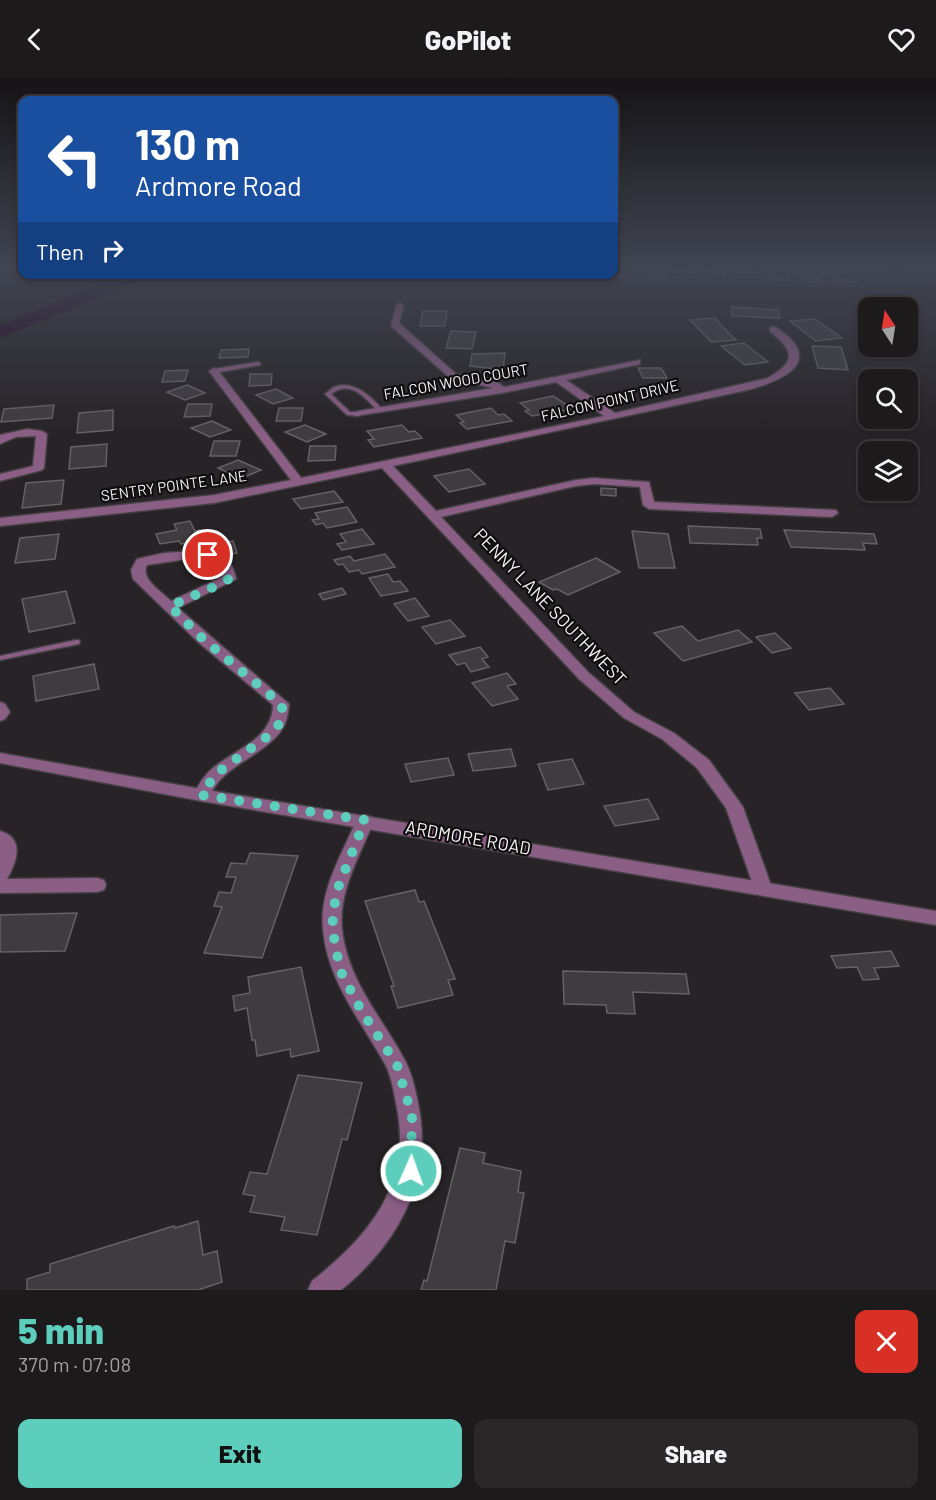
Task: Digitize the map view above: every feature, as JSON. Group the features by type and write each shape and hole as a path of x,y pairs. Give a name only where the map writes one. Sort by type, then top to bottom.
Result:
{"street":[{"path":"395,322 394,324 453,376 494,384 502,390"},
{"name":"FALCON POINT DRIVE","path":"385,464 613,417 771,380 785,372 794,361 794,351 790,343 773,329"},
{"name":"FALCON WOOD COURT","path":"359,414 502,390 636,362"},
{"path":"214,371 298,481"},
{"path":"558,379 613,417"},
{"path":"0,441 1,438 11,434 32,431 42,434 38,468 0,478"},
{"name":"SENTRY POINTE LANE","path":"0,522 214,499 385,464"},
{"name":"PENNY LANE SOUTHWEST","path":"385,464 584,676 629,715 668,736 703,764 734,807 763,888"},
{"path":"434,514 594,481 645,484 649,506 832,513"},
{"path":"170,606 229,579 230,574 225,565 217,558 208,555 170,556 142,562 138,570 140,579 203,639 281,704 283,712 278,726 268,736 217,773 201,795"},
{"path":"0,707 0,716"},
{"name":"ARDMORE ROAD","path":"0,758 201,795 365,820 936,918"},
{"path":"321,1290 349,1270 383,1231 411,1171 412,1116 397,1065 361,1010 340,970 332,927 336,893 365,820"},
{"path":"0,837 6,840 8,856 0,875"},
{"path":"0,886 97,885"}],"lane":[{"path":"214,371 258,364"},
{"path":"359,414 349,414 328,394 335,388 353,387 362,391 381,411"},
{"path":"0,658 76,642"}],"building":[{"path":"421,322 446,322 445,326 420,326"},
{"path":"691,322 718,322 736,340 711,342"},
{"path":"791,322 819,322 842,338 816,341"},
{"path":"451,331 476,332 472,349 446,348"},
{"path":"744,343 768,362 745,365 721,346"},
{"path":"812,346 841,347 848,370 818,368"},
{"path":"249,349 248,357 219,358 221,350"},
{"path":"505,353 503,370 470,366 472,354"},
{"path":"638,368 661,368 667,378 643,378"},
{"path":"188,370 185,381 162,382 165,371"},
{"path":"250,374 272,374 271,385 249,386"},
{"path":"187,385 205,393 185,400 167,392"},
{"path":"276,389 293,398 273,404 256,395"},
{"path":"553,396 573,409 532,416 525,411 529,410 520,403"},
{"path":"188,404 212,404 210,416 184,417"},
{"path":"54,405 52,418 1,422 4,409"},
{"path":"279,408 303,408 301,421 276,421"},
{"path":"491,408 498,415 504,414 512,421 467,429 460,423 464,422 456,415"},
{"path":"113,410 113,430 77,433 79,413"},
{"path":"212,421 231,430 210,437 191,428"},
{"path":"305,425 326,434 307,442 285,432"},
{"path":"402,425 409,432 415,431 422,438 374,447 368,440 374,439 367,431"},
{"path":"214,441 240,441 236,456 210,456"},
{"path":"107,444 106,466 69,469 71,447"},
{"path":"310,446 336,446 335,460 308,461"},
{"path":"238,460 261,470 240,479 218,468"},
{"path":"469,469 485,484 449,492 434,476"},
{"path":"64,480 61,504 22,508 26,483"},
{"path":"601,488 616,489 616,496 601,495"},
{"path":"334,491 343,502 301,509 293,499"},
{"path":"347,507 357,522 327,528 323,523 316,525 312,520 319,519 315,513"},
{"path":"190,521 195,531 200,530 205,539 181,544 179,541 160,544 156,534 177,530 174,524"},
{"path":"688,526 760,529 762,538 757,538 758,545 690,543"},
{"path":"362,529 374,544 342,550 337,544 346,542 340,534"},
{"path":"784,530 874,534 877,544 863,543 865,550 791,547"},
{"path":"632,531 668,534 675,568 639,568"},
{"path":"59,534 55,559 15,563 20,538"},
{"path":"233,541 237,553 218,556 214,544"},
{"path":"385,554 395,567 362,574 359,570 349,572 343,564 338,565 334,560 350,556 354,561"},
{"path":"596,558 620,572 568,595 539,582"},
{"path":"388,574 393,582 400,581 408,591 381,596 369,578"},
{"path":"342,588 346,594 323,600 319,594"},
{"path":"66,591 75,623 29,632 22,599"},
{"path":"415,598 429,616 408,621 394,604"},
{"path":"450,620 465,636 436,644 422,627"},
{"path":"682,626 698,641 738,630 752,642 683,661 654,633"},
{"path":"775,633 791,648 772,653 756,637"},
{"path":"480,647 488,657 482,659 489,667 471,672 465,663 457,665 449,655"},
{"path":"94,664 99,689 36,701 33,676"},
{"path":"507,673 516,684 507,686 518,699 492,706 472,683"},
{"path":"830,688 844,704 809,710 795,693"},
{"path":"511,749 516,766 473,771 468,754"},
{"path":"448,758 454,775 411,782 405,764"},
{"path":"572,759 584,784 548,790 538,764"},
{"path":"648,799 659,819 615,826 604,806"},
{"path":"250,853 298,856 262,958 204,953 222,907 214,906 219,892 231,893 236,877 226,877 231,863 246,864"},
{"path":"415,890 419,902 424,901 455,979 448,980 453,995 398,1008 391,986 394,986 365,901"},
{"path":"77,913 65,951 0,952 0,915"},
{"path":"891,951 899,966 874,968 879,979 863,980 857,967 837,968 831,956"},
{"path":"301,967 319,1051 291,1057 290,1049 257,1056 247,1008 235,1011 233,996 250,993 248,977"},
{"path":"563,971 686,974 689,994 633,992 635,1014 607,1013 606,1005 564,1004"},
{"path":"298,1075 362,1083 347,1140 342,1139 317,1235 281,1230 285,1217 250,1212 255,1196 243,1194 250,1172 267,1174"},
{"path":"460,1148 485,1153 483,1163 521,1171 518,1192 524,1193 515,1243 505,1241 496,1290 421,1290 424,1280 427,1281"},
{"path":"198,1221 203,1255 217,1251 222,1282 198,1290 27,1290 27,1279 50,1272 50,1264 174,1226 175,1228"}],"waterway":[{"path":"0,332 25,322"}],"route":[{"path":"208,555 217,558 225,565 230,574 229,579 170,606 203,639 270,693 281,704 283,712 278,726 250,750 217,773 201,795 365,820 336,893 332,927 340,970 361,1010 397,1065 412,1116 411,1171"}]}
